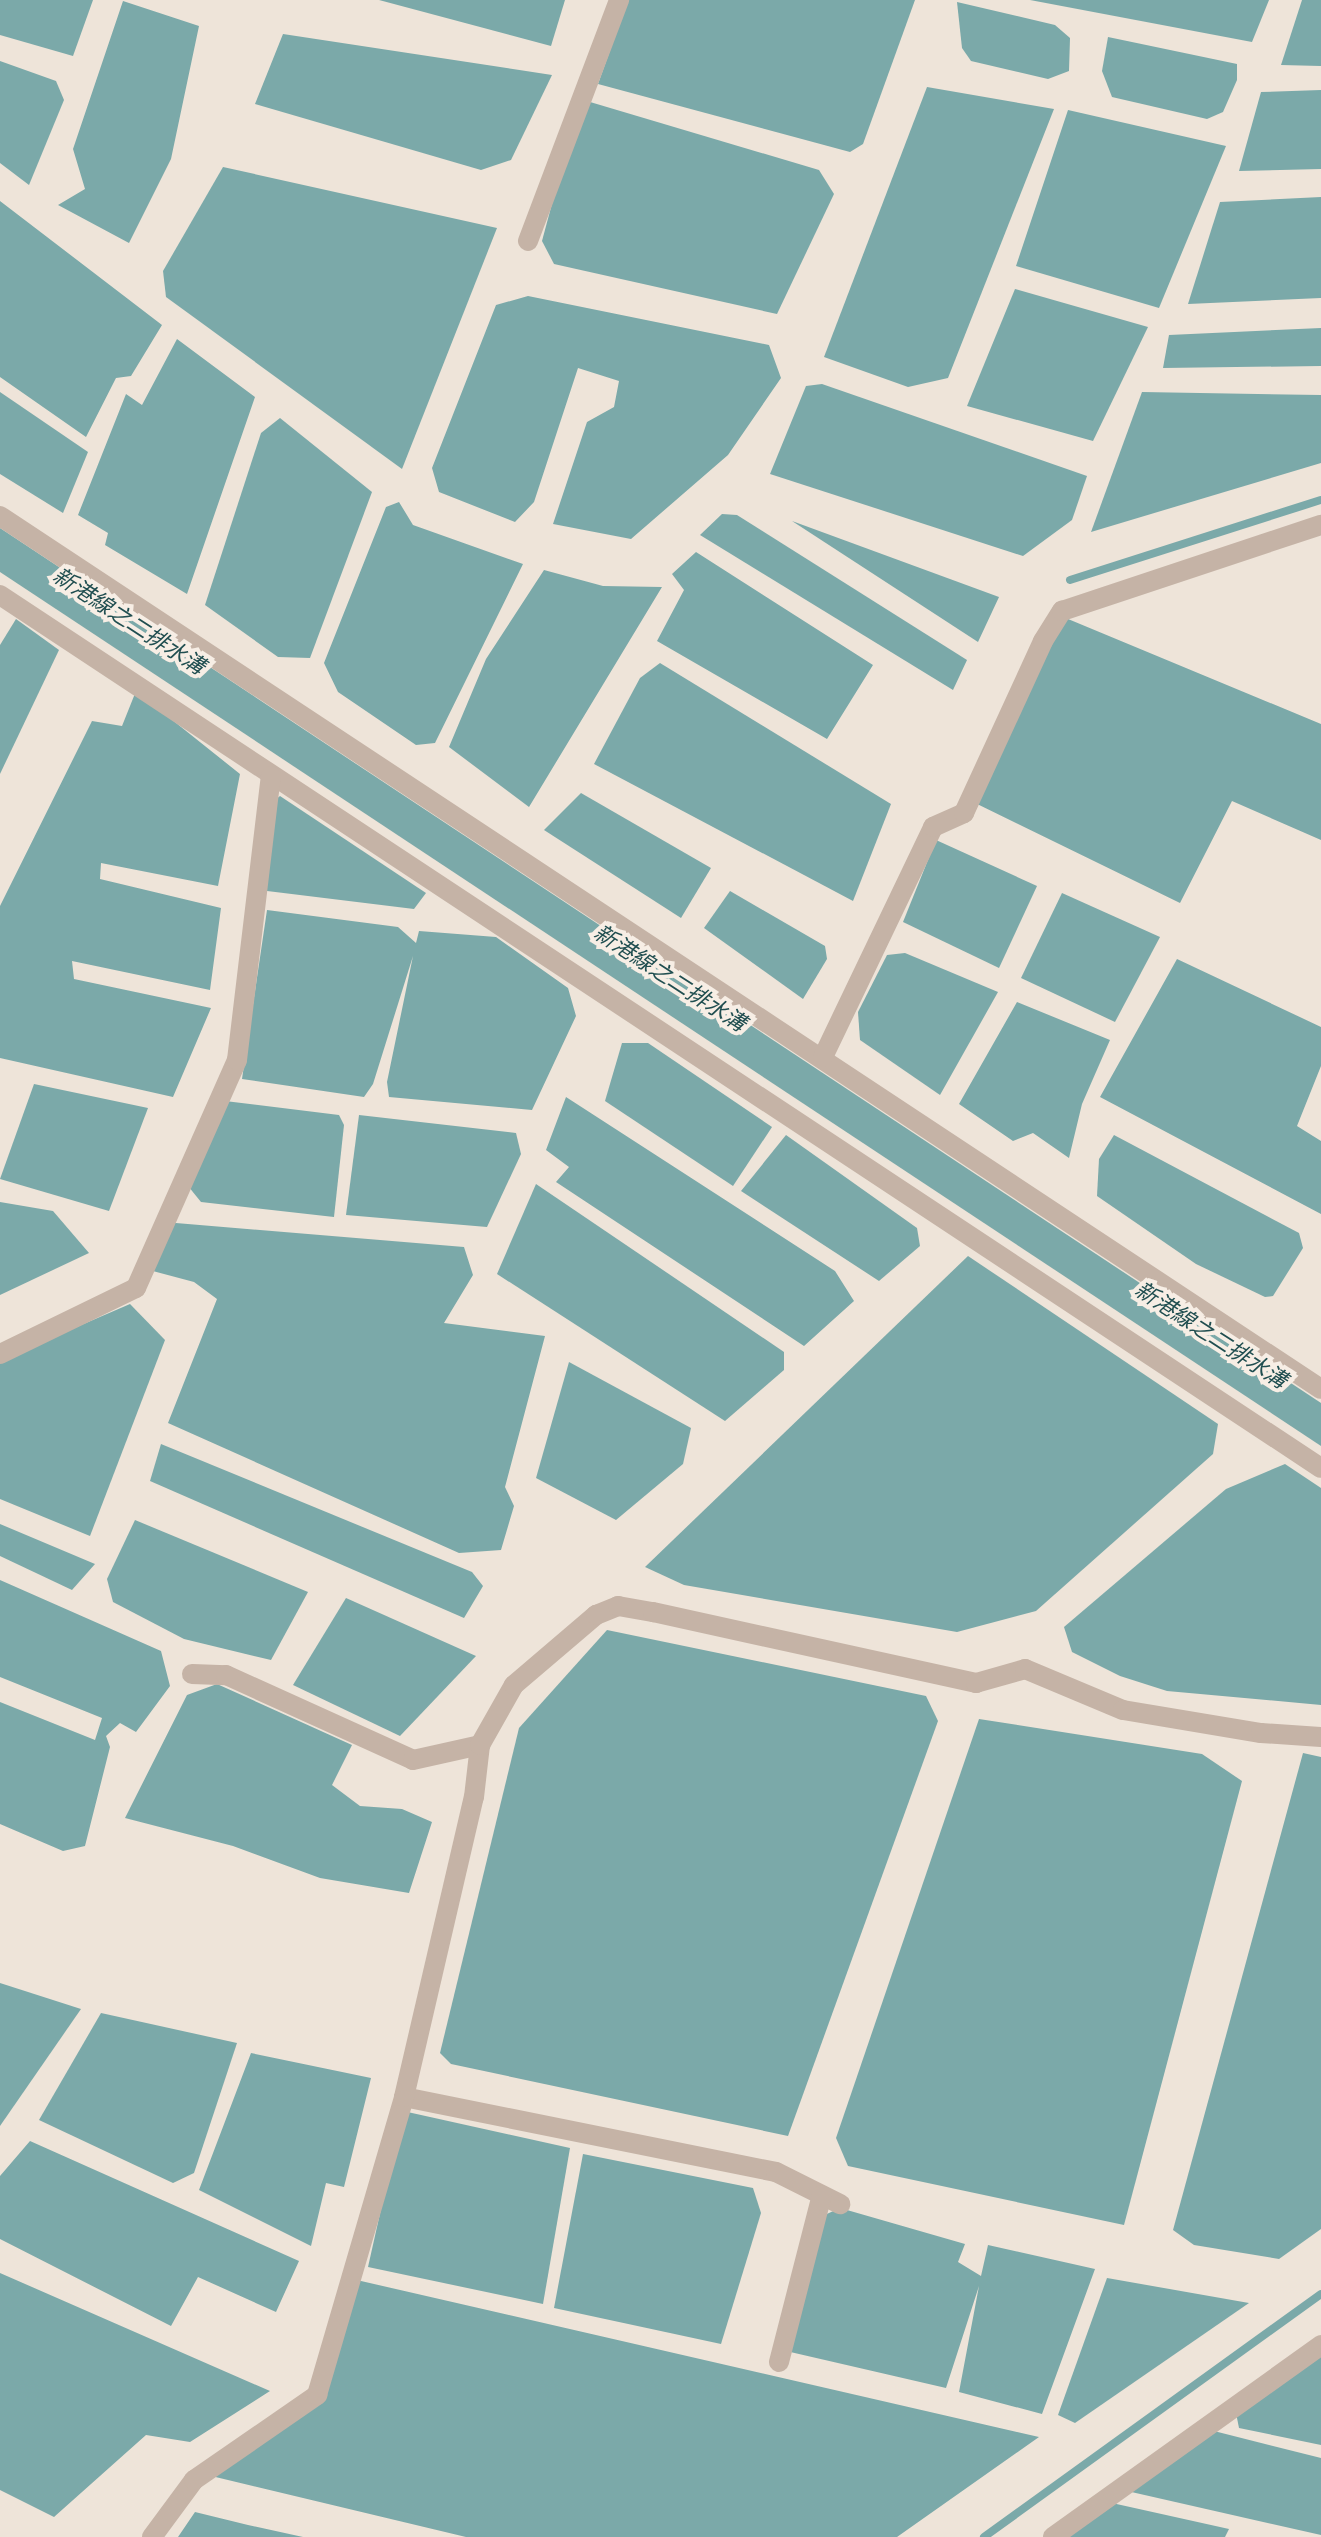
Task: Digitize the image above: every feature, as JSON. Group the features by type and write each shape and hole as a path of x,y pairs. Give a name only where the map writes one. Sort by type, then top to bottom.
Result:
{"street":[{"path":"528,241 619,0"},
{"path":"0,516 823,1057 1321,1389"},
{"path":"823,1057 933,827 964,813 1043,641 1062,611 1321,525"},
{"path":"0,595 1321,1468"},
{"path":"0,1354 136,1288 237,1060 271,776"},
{"path":"152,2537 194,2480 317,2395 404,2097 474,1797 480,1745 514,1685 596,1615 618,1606 976,1683 1025,1669 1123,1710 1261,1733 1321,1737"},
{"path":"192,1674 226,1675 413,1760 480,1745"},
{"path":"404,2097 776,2172 831,2200 779,2362"},
{"path":"1053,2537 1321,2345"}],"water":[{"path":"0,0 93,0 73,56 0,35"},
{"path":"379,0 565,0 551,46"},
{"path":"628,0 915,0 863,144 850,152 598,84"},
{"path":"1030,0 1269,0 1252,42"},
{"path":"1302,0 1321,0 1321,66 1281,65"},
{"path":"123,1 199,26 171,159 129,243 58,205 85,189 73,149"},
{"path":"957,2 1055,25 1070,38 1069,71 1048,79 971,61 962,48"},
{"path":"283,34 552,75 511,160 481,170 255,104"},
{"path":"1108,37 1237,64 1237,80 1223,112 1207,119 1112,97 1102,71"},
{"path":"0,61 56,81 64,100 29,185 0,163"},
{"path":"927,87 1054,109 948,378 908,387 824,357"},
{"path":"1321,90 1321,169 1239,171 1261,92"},
{"path":"580,99 819,170 834,194 777,314 554,264 542,241"},
{"path":"1068,110 1226,146 1159,308 1016,266"},
{"path":"223,167 497,228 402,469 166,297 163,271"},
{"path":"1321,197 1321,298 1188,304 1220,202"},
{"path":"0,201 162,325 131,376 116,378 86,437 0,377"},
{"path":"1015,289 1148,327 1093,441 967,406"},
{"path":"528,296 769,345 781,378 728,455 631,539 553,524 587,422 614,407 619,381 578,368 534,502 515,522 439,492 432,468 496,305"},
{"path":"1321,328 1321,366 1163,368 1169,335"},
{"path":"177,339 255,397 187,594 105,545 108,533 78,515 126,394 142,405"},
{"path":"822,384 1087,476 1072,520 1023,556 770,474 806,386"},
{"path":"0,392 88,452 63,513 0,474"},
{"path":"1142,392 1321,395 1321,463 1091,532"},
{"path":"280,418 372,492 310,658 278,657 205,605 261,433"},
{"path":"399,502 413,525 523,564 435,743 416,745 338,692 324,663 386,507"},
{"path":"722,514 737,515 967,660 953,690 700,535"},
{"path":"792,521 999,597 978,642"},
{"name":"新港線之二排水溝","path":"0,528 1321,1403 1321,1446 0,572"},
{"path":"696,552 873,665 827,739 657,641 684,590 672,574"},
{"path":"544,570 603,586 662,587 529,807 449,747 486,659"},
{"path":"1056,614 1321,724 1321,840 1232,801 1180,903 971,801"},
{"path":"16,619 59,650 0,774 0,645"},
{"path":"660,663 891,804 853,901 594,764 640,678"},
{"path":"136,691 240,774 218,886 101,863 100,879 221,908 210,990 72,961 74,979 211,1008 173,1097 0,1058 0,906 92,721 122,726"},
{"path":"581,793 711,868 681,918 544,830"},
{"path":"280,796 426,893 414,909 259,890 269,805"},
{"path":"936,840 1037,886 999,968 903,922"},
{"path":"730,891 825,946 827,959 803,999 704,928"},
{"path":"1062,893 1160,937 1115,1022 1021,978"},
{"path":"267,910 398,927 416,943 419,931 496,937 568,988 576,1016 532,1110 389,1097 387,1082 413,956 373,1084 364,1097 242,1079"},
{"path":"905,953 998,992 940,1095 860,1040 858,1012 887,955"},
{"path":"1177,959 1321,1027 1321,1066 1297,1126 1321,1141 1321,1214 1100,1097"},
{"path":"1017,1002 1110,1040 1082,1104 1069,1158 1033,1133 1013,1141 959,1104"},
{"path":"622,1043 648,1043 772,1127 733,1186 605,1101"},
{"path":"34,1084 148,1108 109,1211 0,1179"},
{"path":"566,1097 835,1271 854,1301 804,1346 556,1182 569,1167 546,1150"},
{"path":"225,1101 339,1115 344,1125 334,1217 201,1202 184,1181"},
{"path":"359,1115 516,1133 521,1154 487,1227 346,1215"},
{"path":"786,1135 917,1228 920,1246 879,1281 741,1191"},
{"path":"1114,1135 1299,1233 1303,1248 1273,1296 1265,1297 1196,1264 1097,1196 1099,1159"},
{"path":"536,1184 784,1352 784,1370 725,1421 497,1274"},
{"path":"0,1202 53,1211 89,1253 0,1295"},
{"path":"164,1222 464,1247 473,1275 444,1323 545,1336 505,1487 514,1506 501,1550 459,1553 168,1423 217,1299 194,1282 149,1270"},
{"path":"968,1256 1218,1424 1213,1454 1036,1611 957,1632 684,1585 645,1567"},
{"path":"130,1304 165,1340 90,1536 0,1499 0,1360"},
{"path":"569,1362 691,1428 683,1464 616,1520 536,1478"},
{"path":"161,1444 472,1572 483,1586 464,1618 150,1481"},
{"path":"1285,1464 1321,1488 1321,1705 1167,1691 1120,1676 1072,1652 1064,1627 1226,1489"},
{"path":"135,1520 308,1592 271,1660 184,1639 113,1602 107,1579"},
{"path":"0,1524 95,1564 72,1590 0,1556"},
{"path":"0,1580 161,1651 170,1686 136,1732 120,1723 106,1736 110,1747 85,1846 63,1851 0,1824 0,1702 95,1740 102,1718 0,1677"},
{"path":"346,1598 476,1656 400,1736 293,1685"},
{"path":"607,1630 926,1696 938,1721 788,2136 451,2064 440,2053 519,1728"},
{"path":"217,1684 352,1745 332,1785 360,1806 402,1809 432,1822 409,1893 320,1878 233,1846 125,1818 187,1695"},
{"path":"979,1719 1202,1754 1242,1781 1124,2225 848,2166 836,2138"},
{"path":"1303,1753 1321,1757 1321,2229 1279,2259 1194,2245 1173,2230"},
{"path":"0,1983 81,2009 0,2126"},
{"path":"101,2013 237,2043 194,2173 173,2183 39,2120"},
{"path":"251,2053 371,2078 344,2187 326,2183 311,2246 199,2190"},
{"path":"403,2111 570,2148 543,2304 368,2267"},
{"path":"30,2141 299,2261 276,2312 198,2277 171,2326 0,2239 0,2176"},
{"path":"583,2154 753,2188 761,2213 721,2344 554,2308"},
{"path":"840,2208 965,2244 958,2262 981,2276 988,2245 1095,2269 1042,2414 959,2392 979,2286 946,2388 786,2351 818,2218"},
{"path":"0,2273 270,2391 190,2442 146,2435 54,2517 0,2490"},
{"path":"348,2278 1039,2437 897,2537 466,2537 203,2474 317,2395"},
{"path":"1107,2278 1249,2303 1075,2423 1058,2415"},
{"path":"1321,2352 1321,2445 1239,2428 1235,2408"},
{"path":"1210,2430 1321,2458 1321,2535 1127,2491"},
{"path":"1112,2503 1229,2529 1225,2537 1060,2537"},
{"path":"195,2512 248,2525 303,2537 178,2537"}],"waterway":[{"path":"1070,580 1321,500"},
{"path":"984,2537 1321,2294"}]}
